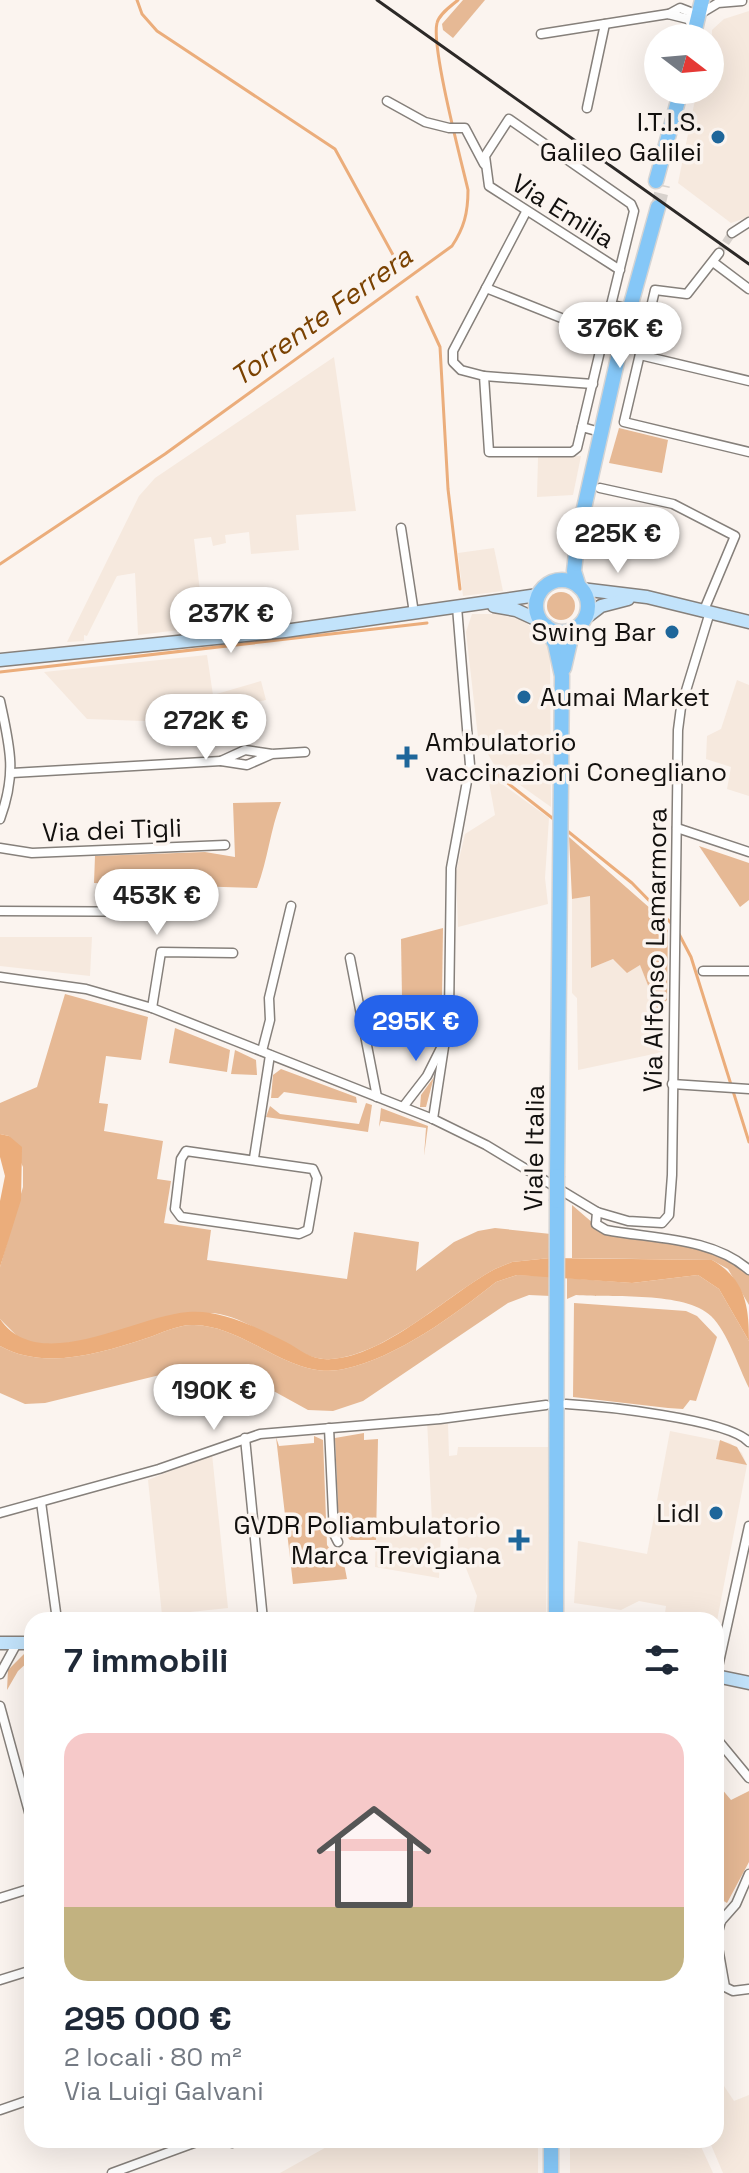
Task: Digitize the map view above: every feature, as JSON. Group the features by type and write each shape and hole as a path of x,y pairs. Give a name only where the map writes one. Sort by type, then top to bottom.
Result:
{"main road":[{"path":"660,183 678,104"},
{"path":"584,619 587,602 574,571 578,535 655,204"},
{"path":"544,624 536,610 544,589 566,562 578,535"},
{"path":"0,660 285,631 487,604 544,589 565,580 580,588 647,597 749,622"},
{"path":"487,604 516,610 559,632 573,629 601,606 647,597"},
{"name":"Viale Italia","path":"544,624 555,644 562,676"},
{"name":"Viale Italia","path":"556,1612 562,676 573,629"},
{"path":"0,1643 24,1643"},
{"path":"724,1678 749,1683"},
{"path":"551,2148 551,2173"}],"street":[{"path":"668,14 683,0"},
{"path":"668,14 697,20 718,3 742,1"},
{"path":"541,34 668,14 680,8 697,20"},
{"path":"587,108 605,24"},
{"path":"387,101 425,122 449,128 462,126 469,130 484,164"},
{"name":"Via Emilia","path":"582,427 593,384 634,211 631,204 512,119 506,122 487,150 484,164 489,186 620,270"},
{"path":"526,212 452,356 461,370 484,376 593,384"},
{"path":"732,233 749,222"},
{"path":"719,253 687,294 655,290 624,422 749,452"},
{"path":"713,262 749,289"},
{"path":"486,288 604,335"},
{"path":"611,305 647,326"},
{"path":"640,355 749,381"},
{"path":"484,376 489,452 572,452 577,448 582,427 600,432"},
{"path":"611,388 631,393"},
{"name":"Via Alfonso Lamarmora","path":"597,1212 645,1223 659,1224 667,1219 672,1175 679,722 707,611 735,536 673,504 600,488"},
{"path":"401,528 414,613"},
{"path":"433,1119 447,1033 451,868 470,765 457,607"},
{"path":"0,701 12,773 0,819"},
{"path":"221,761 245,750 272,754 305,752"},
{"path":"12,773 221,761 247,765 272,754"},
{"path":"677,828 749,852"},
{"name":"Via dei Tigli","path":"0,848 32,853 225,845"},
{"path":"254,1158 270,1020 269,998 291,906"},
{"path":"0,911 197,912"},
{"path":"152,1008 161,952 233,953"},
{"path":"350,958 377,1097"},
{"path":"703,971 749,971"},
{"path":"0,977 86,989 152,1008 433,1119 486,1145 597,1212 596,1224 606,1230 714,1250 749,1270"},
{"path":"403,1107 427,1076 447,1033"},
{"path":"672,1084 749,1089"},
{"path":"186,1151 254,1158 313,1169 317,1178 312,1214 304,1234 186,1219 176,1213 181,1159 186,1151"},
{"path":"566,1404 623,1410 726,1429 749,1442"},
{"path":"0,1513 159,1469 245,1438 271,1432 440,1419 546,1405"},
{"path":"329,1428 334,1534 338,1542"},
{"path":"245,1438 262,1612"},
{"path":"41,1502 56,1612"},
{"path":"724,1640 749,1526"},
{"path":"0,1674 17,1643"},
{"path":"0,1706 24,1792"},
{"path":"724,1748 749,1778"},
{"path":"724,1918 736,1904 749,1874"},
{"path":"0,1898 24,1890"},
{"path":"0,1980 24,1972"},
{"path":"724,1982 730,1990 749,1989"},
{"path":"0,2110 24,2102"},
{"path":"112,2173 180,2148"}],"shaded area":[{"path":"463,0 485,0 453,38 443,30 442,24"},
{"name":"I.T.I.S. Galileo Galilei","path":"749,11 749,217 731,223 678,183 694,104 724,104 724,24 719,24 724,19"},
{"path":"334,357 356,511 296,515 299,550 251,554 249,532 225,535 226,543 213,546 211,537 194,539 204,627 138,635 135,573 117,576 87,636 84,635 84,641 67,642 139,496 155,478"},
{"path":"619,428 668,440 662,473 609,463"},
{"path":"581,456 573,495 537,497 538,457"},
{"path":"494,548 503,591 463,596 458,553"},
{"path":"561,592 571,596 575,606 571,616 561,620 551,616 547,606 551,596"},
{"path":"472,614 496,614 523,620 546,641 550,655 551,807 496,768 478,737 466,632"},
{"path":"207,655 213,695 261,681 266,700 172,722 87,719 44,672"},
{"path":"737,680 749,685 749,796 727,789 731,767 706,759 707,736 721,729"},
{"path":"486,766 494,778 549,818 545,878 548,904 458,927 456,872 465,834 495,815"},
{"path":"281,802 257,888 94,883 95,856 205,852 235,857 233,803"},
{"path":"569,837 668,924 667,1000 659,1007 662,1021 640,965 627,973 613,959 591,968 590,896 572,899"},
{"path":"699,846 749,863 749,900 740,907"},
{"path":"590,895 591,968 613,959 640,964 663,1025 657,1028 663,1052 578,1070 577,998 572,993 572,899"},
{"path":"443,928 442,996 402,998 401,939"},
{"path":"0,937 92,937 90,976 0,966"},
{"path":"65,994 148,1017 141,1060 106,1056 99,1103 108,1104 104,1131 163,1141 157,1179 171,1181 164,1223 211,1230 207,1260 347,1279 354,1232 419,1242 416,1271 454,1242 478,1231 495,1228 551,1234 550,1258 512,1262 495,1269 395,1336 352,1355 331,1359 302,1353 239,1320 208,1313 185,1315 67,1343 45,1345 23,1342 0,1319 0,1267 23,1187 23,1167 9,1136 0,1134 0,1103 37,1087"},
{"path":"175,1028 230,1050 227,1072 169,1063"},
{"path":"235,1050 256,1060 257,1075 231,1074"},
{"path":"281,1069 356,1097 357,1103 284,1092 278,1098 271,1098 273,1075"},
{"path":"434,1077 426,1107 420,1107 421,1095"},
{"path":"366,1103 372,1105 368,1132 266,1117 270,1106 280,1114 359,1124"},
{"path":"381,1108 428,1126 424,1156 426,1128 381,1121 379,1127"},
{"path":"0,1134 9,1136 22,1147 21,1200 0,1267 0,1201 5,1176 0,1157"},
{"path":"572,1205 594,1224 724,1256 749,1272 749,1305 728,1269 712,1260 572,1258"},
{"path":"550,1258 712,1260 732,1276 743,1294 749,1341 719,1289 698,1275 632,1283 517,1275 496,1282 404,1345 344,1369 325,1371 306,1367 232,1334 194,1325 176,1327 111,1349 73,1357 35,1357 0,1346 0,1319 17,1335 38,1343 62,1343 166,1316 201,1312 239,1321 312,1357 331,1359 352,1355 394,1336 495,1269 512,1262"},
{"path":"517,1275 550,1276 551,1296 529,1295 508,1303 363,1401 333,1411 308,1410 230,1367 205,1364 45,1403 25,1404 0,1393 0,1346 35,1357 73,1357 111,1349 188,1325 232,1334 306,1367 325,1371 344,1369 404,1345 496,1282"},
{"path":"698,1275 719,1289 749,1341 749,1388 723,1331 711,1316 699,1308 647,1297 576,1295 567,1299 567,1278 632,1283"},
{"path":"574,1303 686,1311 697,1316 717,1337 696,1401 690,1400 683,1409 573,1397"},
{"path":"427,1420 448,1424 449,1456 457,1455 458,1447 548,1447 546,1612 474,1612 477,1596 458,1548 457,1524 432,1522"},
{"path":"670,1431 730,1443 742,1453 747,1465 719,1612 665,1612 666,1606 639,1601 621,1610 574,1603 578,1541 647,1554"},
{"path":"364,1433 364,1440 378,1439 376,1540 350,1540 339,1528 335,1438"},
{"path":"314,1436 323,1440 327,1545 333,1553 342,1553 347,1579 293,1584 276,1437 279,1446 314,1443"},
{"path":"720,1440 737,1447 747,1465 716,1459"},
{"path":"212,1454 228,1608 162,1612 148,1480"},
{"path":"376,1525 424,1526 425,1530 441,1531 439,1578 375,1567"},
{"path":"24,1654 24,1666 7,1690 8,1670"},
{"path":"749,1791 749,1862 727,1903 724,1901 724,1792 731,1800"},
{"path":"724,2086 734,2101 749,2095 749,2173 723,2173 712,2148 724,2148"},
{"path":"325,2148 538,2148 538,2173 280,2173"},
{"path":"570,2148 702,2148 713,2173 570,2173"}],"waterway":[{"path":"137,0 142,14 157,31 335,149 398,264"},
{"name":"Torrente Ferrera","path":"0,564 165,454 452,246 464,220 468,190 442,78 436,36 438,20 458,0"},
{"path":"417,297 440,347 448,489 460,589"},
{"path":"0,672 427,623"},
{"path":"491,770 556,821"},
{"path":"565,829 632,883 672,924"},
{"path":"679,934 691,957 749,1142"}],"tunnel":[{"path":"658,207 663,185"},
{"path":"719,253 732,233"}],"railway":[{"path":"377,0 749,264"}],"place":[{"name":"I.T.I.S. Galileo Galilei","path":"718,137"},
{"name":"Swing Bar","path":"672,632"},
{"name":"Aumai Market","path":"524,697"},
{"name":"Ambulatorio vaccinazioni Conegliano","path":"407,757"},
{"name":"Lidl","path":"716,1513"},
{"name":"GVDR Poliambulatorio Marca Trevigiana","path":"519,1540"}]}
